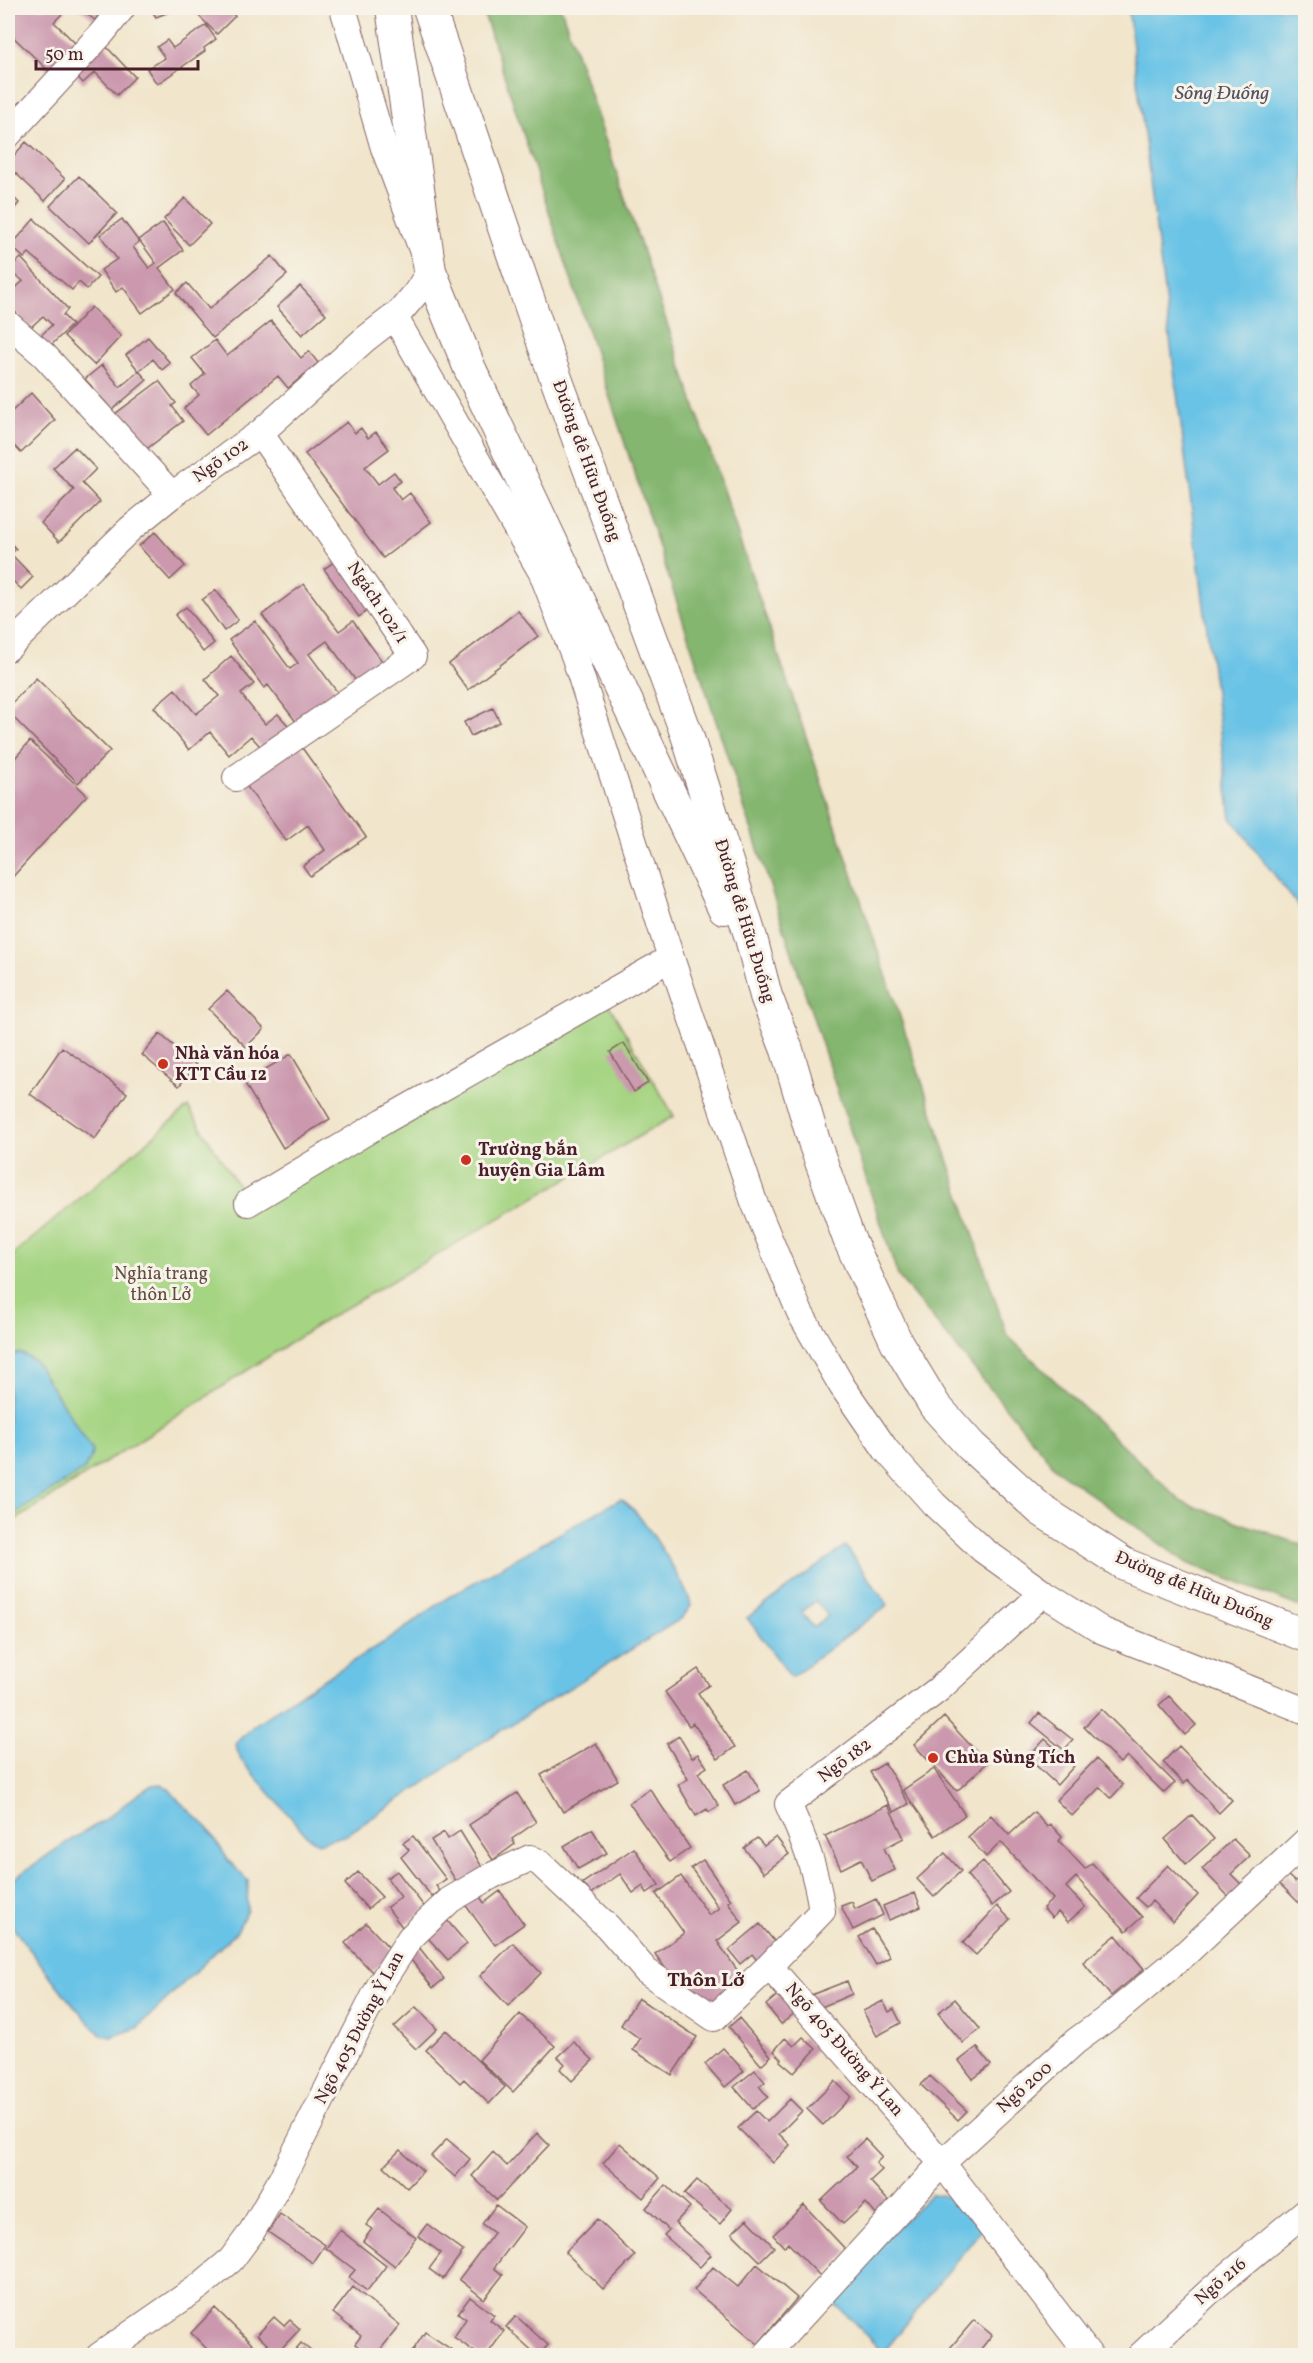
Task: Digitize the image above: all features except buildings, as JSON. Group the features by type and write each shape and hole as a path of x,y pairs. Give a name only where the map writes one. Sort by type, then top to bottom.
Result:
{"main road":[{"path":"392,8 430,271 470,369 766,996"},
{"name":"Đường đê Hữu Đuống","path":"429,8 547,354 687,735 751,938 766,996 787,1050 814,1144 849,1239 897,1343 935,1406 971,1446 1041,1510 1124,1564 1305,1636"}],"street":[{"path":"8,135 96,40 122,8"},
{"path":"343,8 384,148 430,271"},
{"name":"Ngõ 102","path":"8,648 130,529 172,495 260,433 394,316 416,293 430,271"},
{"path":"394,316 542,573 575,658 671,958 754,1203 800,1313 842,1386 886,1450 934,1504 983,1550 1043,1593 1103,1631 1305,1711"},
{"path":"8,324 44,355 172,495"},
{"name":"Ngách 102/1","path":"236,778 413,656 260,433"},
{"path":"248,1203 384,1121 671,958"},
{"name":"Ngõ 182","path":"770,1966 822,1911 817,1878 806,1843 788,1804 939,1689 1043,1593"},
{"name":"Ngõ 200","path":"765,2355 942,2163 1076,2041 1113,2014 1184,1955 1305,1841"},
{"name":"Ngõ 405 Đường Ỷ Lan","path":"99,2355 169,2310 231,2260 251,2233 281,2180 394,1959 429,1917 450,1900 524,1860 536,1860 608,1927 646,1971 714,2018 770,1966 942,2163 1090,2355"},
{"name":"Ngõ 216","path":"1140,2355 1211,2290 1305,2211"}],"green space":[{"path":"482,8 561,8 1007,1335 1182,1502 1305,1546 1305,1609 1187,1563 1056,1469 898,1276"},
{"name":"Nghĩa trang thôn Lở","path":"605,998 674,1116 327,1319 8,1525 8,1259 188,1107 246,1198"}],"water":[{"name":"Sông Đuống","path":"1128,8 1305,8 1305,915 1231,818"},
{"path":"20,1353 35,1361 92,1450 91,1458 84,1470 8,1518 8,1356"},
{"path":"620,1499 638,1515 681,1582 691,1606 682,1618 481,1743 346,1835 318,1843 307,1836 241,1760 236,1743 253,1726 298,1695 391,1638 447,1598"},
{"path":"845,1546 888,1605 791,1677 747,1618","holes":["816,1601 828,1616 813,1627 801,1612"]},
{"path":"162,1784 208,1828 228,1860 248,1881 247,1910 237,1931 137,2028 111,2037 101,2035 67,1998 14,1929 8,1912 8,1883 64,1844 103,1821 152,1785"},
{"path":"931,2194 948,2197 961,2204 982,2229 883,2353 846,2314 826,2297"}],"place":[{"name":"Nhà văn hóa KTT Cầu 12","path":"163,1064"},
{"name":"Trường bắn huyện Gia Lâm","path":"466,1160"},
{"name":"Chùa Sùng Tích","path":"933,1758"}],"district":[{"name":"Thôn Lở","path":"706,1981"}]}
